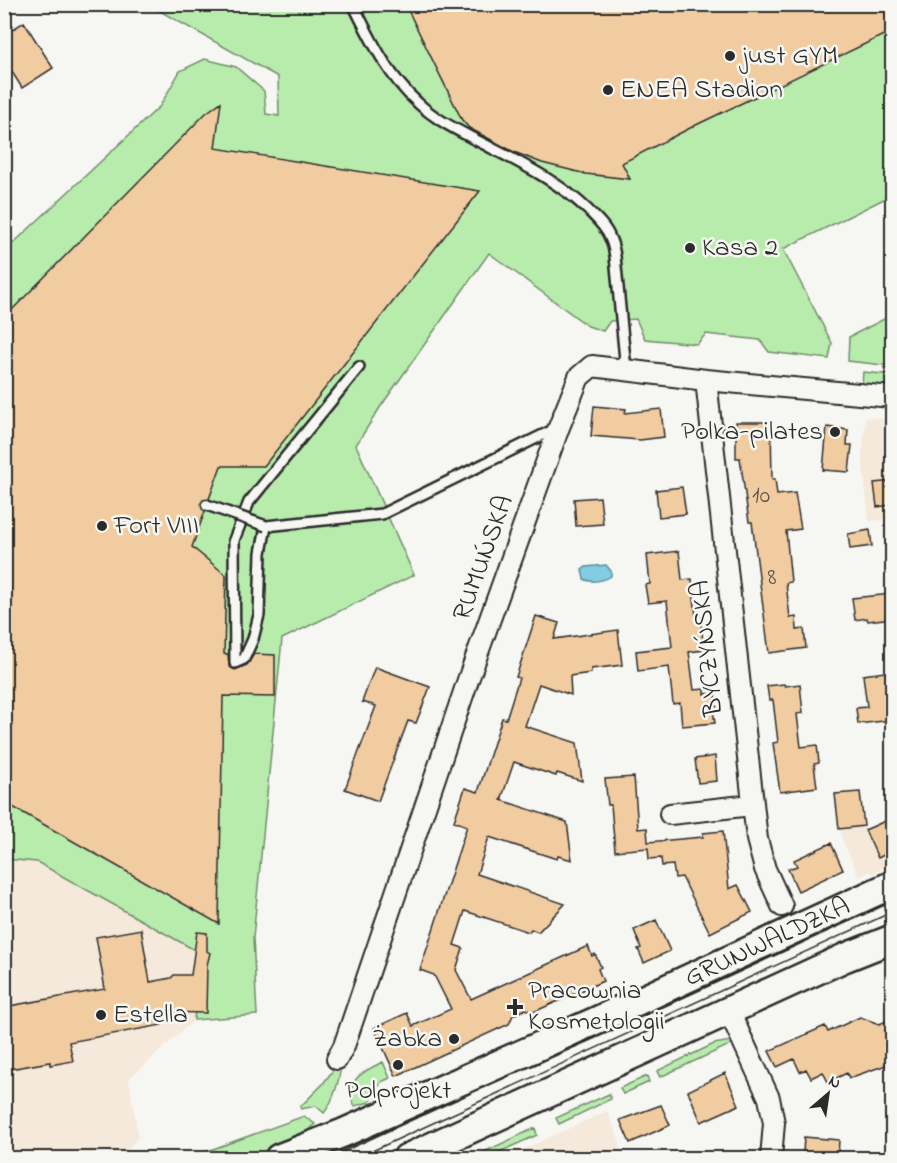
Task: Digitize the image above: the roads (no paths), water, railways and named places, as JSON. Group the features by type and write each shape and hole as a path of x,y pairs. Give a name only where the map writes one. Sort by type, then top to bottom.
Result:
{"street":[{"name":"RUMUŃSKA","path":"337,1059 344,1046 468,680 579,377 592,366 706,380 892,397"},
{"name":"BYCZYŃSKA","path":"706,380 758,849 783,906"},
{"path":"670,814 752,805"},
{"name":"GRUNWALDZKA","path":"279,1158 344,1133 584,1027 892,885"},
{"name":"GRUNWALDZKA","path":"407,1158 844,958 892,939"},
{"path":"729,1011 774,1112 771,1158"}],"lane":[{"path":"353,4 373,45 394,78 419,104 451,127 532,169 574,197 598,220 610,237 615,256 626,370"},
{"path":"266,526 261,553 259,615 253,639 244,659 235,663 234,540 249,502 359,367"},
{"path":"207,505 266,526 382,514 559,427"}],"water":[{"path":"606,565 611,571 611,576 598,581 584,579 582,570 586,567"}],"tram line":[{"path":"329,1158 892,900"},
{"path":"357,1158 892,912"}],"place":[{"name":"just GYM","path":"730,56"},
{"name":"ENEA Stadion","path":"608,90"},
{"name":"Kasa 2","path":"690,248"},
{"name":"Polka-pilates","path":"835,432"},
{"name":"Fort VIII","path":"102,526"},
{"name":"Pracownia Kosmetologii","path":"515,1007"},
{"name":"Estella","path":"101,1015"},
{"name":"Żabka","path":"454,1039"},
{"name":"Polprojekt","path":"398,1065"}]}
